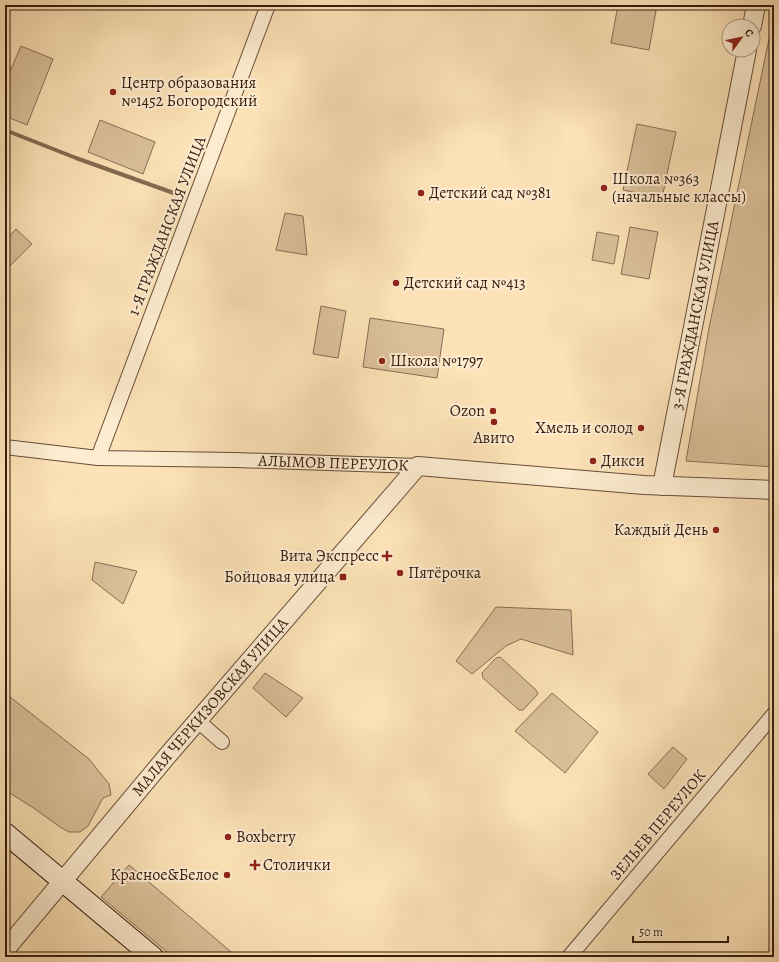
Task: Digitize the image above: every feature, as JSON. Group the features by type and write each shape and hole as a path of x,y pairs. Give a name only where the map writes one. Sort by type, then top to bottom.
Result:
{"main road":[{"path":"5,833 153,957"}],"street":[{"name":"1-Я ГРАЖДАНСКАЯ УЛИЦА","path":"98,458 268,5"},
{"path":"754,18 756,5"},
{"name":"3-Я ГРАЖДАНСКАЯ УЛИЦА","path":"662,486 745,58"},
{"name":"АЛЫМОВ ПЕРЕУЛОК","path":"5,447 98,458 236,460 418,466 662,486"},
{"name":"МАЛАЯ ЧЕРКИЗОВСКАЯ УЛИЦА","path":"5,950 198,721 418,466"},
{"path":"662,486 774,490"},
{"name":"ЗЕЛЬЕВ ПЕРЕУЛОК","path":"569,957 774,714"},
{"path":"198,721 222,742"}],"shaded area":[{"path":"618,5 657,5 649,50 611,43"},
{"path":"774,15 774,467 686,461 709,328"},
{"path":"21,46 53,59 27,125 5,116 5,83"},
{"path":"100,120 155,142 143,174 88,152"},
{"path":"637,124 676,132 662,198 623,190"},
{"path":"285,213 303,216 307,255 276,250"},
{"path":"630,227 658,232 649,279 621,274"},
{"path":"16,229 32,244 5,271 5,241"},
{"path":"597,232 619,236 614,264 592,260"},
{"path":"321,306 346,311 338,358 313,354"},
{"path":"370,318 444,329 437,378 363,367"},
{"path":"95,562 137,571 123,604 92,580"},
{"path":"496,607 571,610 573,655 521,639 506,646 472,674 456,661"},
{"path":"500,657 536,690 538,694 523,710 519,710 483,678 482,673 496,658"},
{"path":"265,673 303,698 286,717 253,688"},
{"path":"5,693 89,759 109,784 111,795 103,798 88,826 80,832 69,832 60,827 5,790"},
{"path":"552,693 598,732 565,773 515,731"},
{"path":"673,747 687,759 664,789 648,774"},
{"path":"129,865 237,957 173,957 101,897"}],"waterway":[{"path":"5,130 76,158 182,196"}],"place":[{"name":"Центр образования №1452 Богородский","path":"113,92"},
{"name":"Школа №363 (начальные классы)","path":"604,188"},
{"name":"Детский сад №381","path":"421,193"},
{"name":"Детский сад №413","path":"396,283"},
{"name":"Школа №1797","path":"382,361"},
{"name":"Ozon","path":"493,411"},
{"name":"Авито","path":"494,422"},
{"name":"Хмель и солод","path":"641,428"},
{"name":"Дикси","path":"593,461"},
{"name":"Каждый День","path":"716,530"},
{"name":"Вита Экспресс","path":"387,556"},
{"name":"Пятёрочка","path":"400,573"},
{"name":"Бойцовая улица","path":"343,577"},
{"name":"Boxberry","path":"228,837"},
{"name":"Столички","path":"255,865"},
{"name":"Красное&Белое","path":"227,875"}]}
